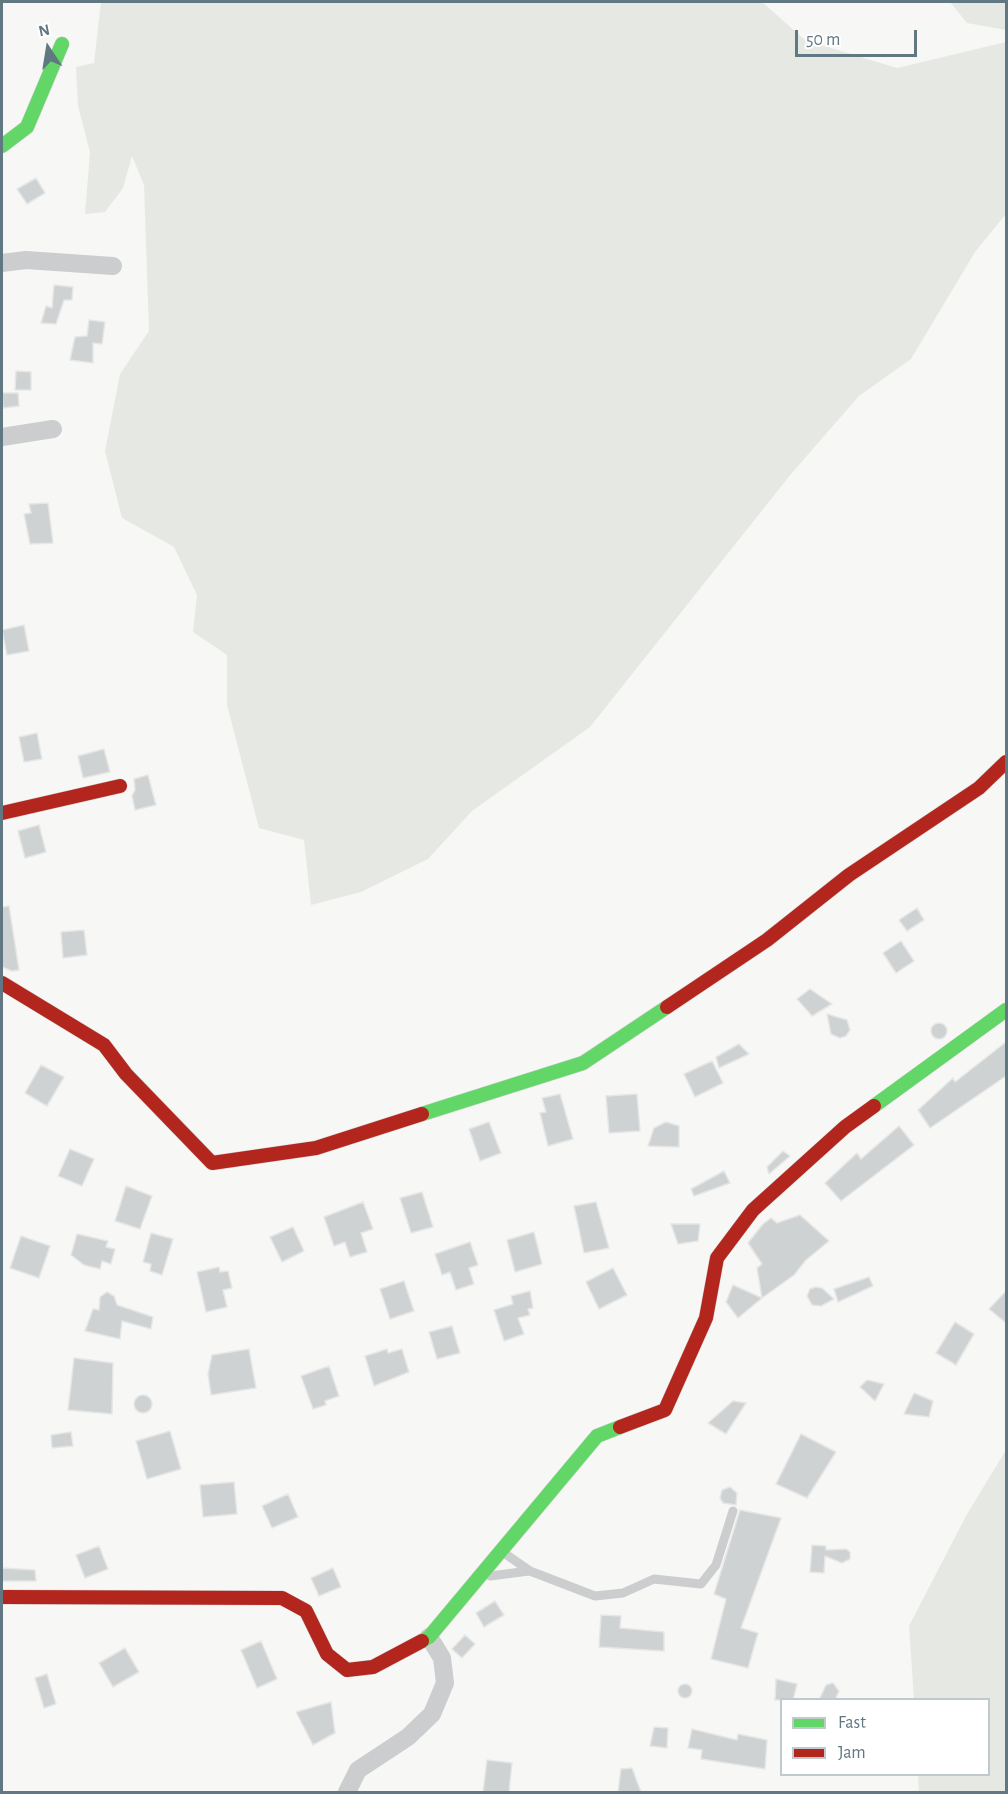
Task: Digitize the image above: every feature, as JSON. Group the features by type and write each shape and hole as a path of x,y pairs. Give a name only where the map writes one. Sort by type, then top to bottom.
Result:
{"street":[{"path":"2,146 27,127 62,44"},
{"path":"2,263 26,260 113,266"},
{"path":"2,437 53,429"},
{"path":"2,982 104,1046 126,1074 212,1163 316,1148 582,1063 767,940 849,876 979,788 1006,762"},
{"path":"2,813 120,786"},
{"path":"2,1597 282,1598 306,1611 327,1654 347,1670 373,1667 429,1637 597,1436 665,1410 706,1318 717,1258 753,1210 845,1127 1006,1011"},
{"path":"346,1792 358,1770 408,1737 432,1714 445,1683 442,1658 429,1637"}],"lane":[{"path":"502,1551 530,1571 595,1596 623,1593 654,1579 701,1584 716,1565 733,1511"},
{"path":"479,1579 506,1572 530,1571"}],"shaded area":[{"path":"101,2 762,2 805,40 897,68 1006,42 1006,214 975,252 911,359 859,396 791,474 590,727 472,811 428,859 361,892 311,905 304,840 259,828 227,705 227,655 193,632 197,595 174,547 122,518 105,451 120,374 149,331 144,185 132,156 123,188 105,212 85,214 90,152 78,106 76,67 94,63"},
{"path":"950,2 1006,2 1006,30 967,23"},
{"path":"1006,1450 1006,1792 919,1792 918,1776 990,1776 990,1698 914,1698 909,1626 967,1514"}],"building":[{"path":"36,178 45,193 27,204 17,189"},
{"path":"54,285 73,287 72,300 64,300 56,324 41,323 46,306 52,308"},
{"path":"89,320 105,322 102,344 93,343 93,363 70,360 75,337 87,336"},
{"path":"16,371 31,372 31,390 15,390"},
{"path":"2,393 18,393 19,406 3,408"},
{"path":"48,503 53,543 30,544 24,514 31,513 29,504"},
{"path":"24,625 29,651 7,655 2,630"},
{"path":"37,733 42,759 24,762 19,737"},
{"path":"104,749 110,772 83,778 78,756"},
{"path":"148,775 156,805 135,810 132,796 135,790 134,779"},
{"path":"39,825 46,852 25,858 18,831"},
{"path":"9,906 19,970 12,971 2,967 2,907"},
{"path":"917,908 924,920 907,931 899,920"},
{"path":"84,930 87,955 63,958 61,932"},
{"path":"901,941 914,961 896,973 883,953"},
{"path":"810,989 832,1004 812,1016 797,999"},
{"path":"827,1014 847,1020 850,1030 846,1036 840,1038 831,1034"},
{"path":"939,1023 945,1025 947,1031 945,1037 939,1039 933,1037 931,1031 933,1025"},
{"path":"1006,1042 1006,1076 930,1128 918,1110 953,1078 955,1082"},
{"path":"739,1044 749,1054 719,1068 716,1057"},
{"path":"712,1061 723,1083 695,1097 684,1074"},
{"path":"41,1065 64,1077 47,1106 25,1093"},
{"path":"560,1094 573,1139 548,1146 540,1113 546,1112 542,1098"},
{"path":"637,1094 640,1131 609,1133 606,1096"},
{"path":"489,1122 501,1153 480,1161 469,1129"},
{"path":"666,1122 679,1126 679,1147 648,1146 654,1128"},
{"path":"899,1126 914,1145 841,1201 825,1183 857,1153 861,1159"},
{"path":"70,1149 94,1159 82,1186 58,1176"},
{"path":"783,1151 790,1156 769,1174 767,1167"},
{"path":"724,1171 730,1183 694,1196 691,1189"},
{"path":"126,1186 152,1196 140,1229 115,1221"},
{"path":"422,1192 433,1227 411,1233 400,1198"},
{"path":"363,1202 373,1229 361,1233 367,1252 350,1257 345,1242 334,1246 324,1217"},
{"path":"596,1202 609,1248 584,1253 574,1206"},
{"path":"800,1215 829,1241 806,1260 794,1275 762,1298 757,1268 762,1264 748,1243 763,1224 771,1218 777,1223"},
{"path":"671,1224 700,1224 698,1241 678,1244"},
{"path":"293,1227 304,1251 282,1262 270,1237"},
{"path":"534,1232 542,1264 515,1272 507,1240"},
{"path":"151,1233 173,1239 162,1275 150,1271 151,1264 143,1262"},
{"path":"77,1234 108,1241 106,1247 115,1249 111,1264 102,1261 100,1269 84,1265 71,1255"},
{"path":"21,1236 50,1246 39,1278 10,1268"},
{"path":"470,1242 478,1265 469,1268 474,1284 456,1290 450,1272 442,1275 435,1254"},
{"path":"219,1267 220,1272 228,1271 232,1288 223,1290 227,1307 206,1312 197,1272"},
{"path":"613,1268 627,1295 599,1309 586,1282"},
{"path":"869,1277 873,1286 838,1302 834,1289"},
{"path":"404,1281 414,1311 390,1319 380,1289"},
{"path":"733,1285 762,1298 738,1318 726,1302"},
{"path":"822,1288 834,1299 821,1306 812,1305 807,1296 810,1289"},
{"path":"530,1291 533,1308 528,1309 530,1315 518,1318 524,1334 504,1341 494,1310 513,1304 511,1296"},
{"path":"1006,1291 1006,1323 989,1309"},
{"path":"107,1292 114,1296 117,1305 153,1317 151,1329 122,1321 120,1339 85,1331 93,1309 99,1310 100,1297"},
{"path":"955,1322 974,1334 956,1365 936,1353"},
{"path":"452,1326 460,1353 437,1359 429,1332"},
{"path":"249,1349 256,1388 211,1395 208,1374 212,1355"},
{"path":"387,1349 388,1353 402,1349 409,1372 374,1386 365,1356"},
{"path":"74,1358 113,1363 112,1414 68,1410"},
{"path":"329,1366 339,1396 325,1401 326,1405 313,1409 301,1376"},
{"path":"867,1380 884,1384 875,1401 860,1387"},
{"path":"914,1393 933,1401 929,1417 904,1414"},
{"path":"143,1395 149,1398 152,1404 149,1410 143,1413 137,1410 134,1404 137,1398"},
{"path":"733,1401 746,1403 726,1434 708,1423"},
{"path":"170,1431 181,1469 147,1479 136,1441"},
{"path":"71,1432 73,1446 52,1448 51,1435"},
{"path":"801,1434 836,1452 807,1498 776,1484"},
{"path":"234,1482 237,1514 203,1517 200,1485"},
{"path":"730,1487 737,1493 736,1505 723,1503 720,1498 722,1490"},
{"path":"288,1494 298,1517 272,1528 262,1506"},
{"path":"740,1510 781,1518 741,1628 758,1633 748,1668 711,1659 726,1599 714,1594"},
{"path":"812,1545 826,1546 826,1550 846,1549 850,1552 850,1559 842,1563 825,1556 824,1573 810,1572"},
{"path":"99,1546 108,1569 85,1578 76,1555"},
{"path":"2,1568 35,1570 36,1581 2,1581"},
{"path":"333,1568 341,1587 319,1596 311,1578"},
{"path":"495,1601 504,1615 484,1627 476,1613"},
{"path":"601,1615 621,1616 620,1628 664,1632 664,1651 599,1647"},
{"path":"465,1635 475,1644 462,1658 452,1649"},
{"path":"261,1641 277,1679 257,1688 241,1650"},
{"path":"125,1648 139,1672 113,1687 99,1663"},
{"path":"47,1674 56,1704 44,1708 35,1678"},
{"path":"776,1679 797,1684 794,1698 775,1700"},
{"path":"833,1683 839,1691 836,1698 820,1698 826,1685"},
{"path":"682,1684 688,1684 692,1691 688,1698 682,1698 678,1694 678,1688"},
{"path":"331,1702 335,1733 313,1745 296,1712"},
{"path":"654,1727 668,1728 667,1748 650,1746"},
{"path":"692,1729 737,1740 738,1734 767,1740 765,1769 701,1759 702,1750 688,1748"},
{"path":"487,1760 512,1763 509,1792 483,1792"},
{"path":"632,1768 641,1792 618,1792 621,1769"}],"traffic: fast":[{"path":"2,146 27,127 62,44"},
{"path":"422,1114 583,1063 667,1007"},
{"path":"874,1106 1006,1010"},
{"path":"422,1641 429,1637 597,1436 620,1427"}],"traffic: jam":[{"path":"667,1007 767,940 849,875 979,788 1006,762"},
{"path":"2,813 120,786"},
{"path":"2,983 104,1045 126,1074 212,1163 316,1148 422,1114"},
{"path":"620,1427 665,1410 706,1318 717,1258 753,1210 845,1127 874,1106"},
{"path":"2,1597 282,1598 306,1611 327,1654 347,1670 373,1667 422,1641"}]}
